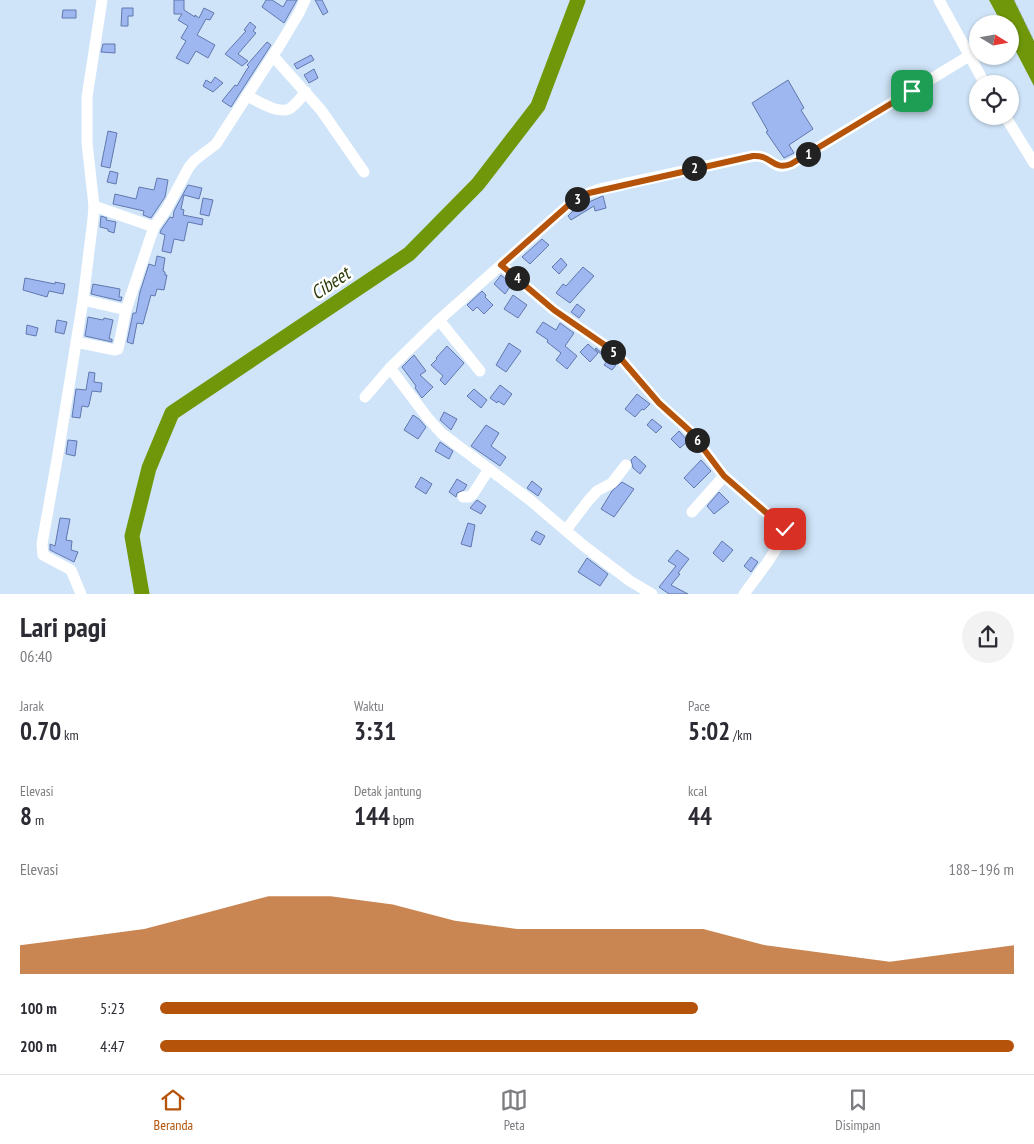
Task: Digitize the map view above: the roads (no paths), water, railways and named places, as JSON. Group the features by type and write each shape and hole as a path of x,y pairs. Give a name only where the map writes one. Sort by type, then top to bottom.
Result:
{"street":[{"path":"81,594 71,570 43,555 42,544 83,300 94,206 88,143 87,105 89,79 102,0"},
{"path":"76,342 116,350 118,348 126,310 154,227 166,210 189,167 216,144 248,96 305,0"},
{"path":"365,397 390,368 439,320 573,201 589,193 753,156 765,156 777,166 784,167 969,56 939,0"},
{"path":"273,56 306,92 364,172"},
{"path":"248,96 270,107 283,110 290,108 306,92"},
{"path":"1011,125 1034,163"},
{"path":"94,206 154,227"},
{"path":"501,265 554,310 609,348 622,360 659,403 690,431 724,476 785,529 783,538 744,594"},
{"path":"83,300 126,310"},
{"path":"439,320 480,371"},
{"path":"390,368 441,433 530,500 584,546 630,581 652,594"},
{"path":"566,530 588,500 597,491 612,483 626,465"},
{"path":"463,496 469,497 473,494 489,469"},
{"path":"692,512 724,476"}],"waterway":[{"name":"Cibeet","path":"142,594 132,536 149,468 172,413 409,254 478,184 538,106 578,0"}]}
